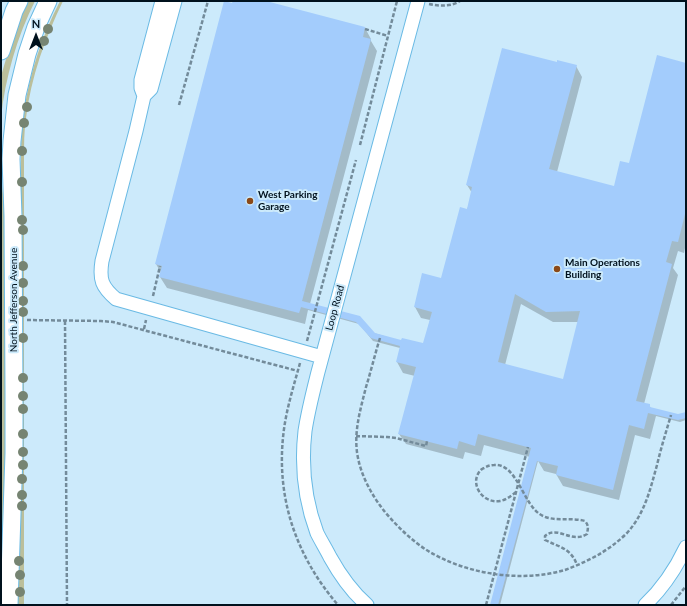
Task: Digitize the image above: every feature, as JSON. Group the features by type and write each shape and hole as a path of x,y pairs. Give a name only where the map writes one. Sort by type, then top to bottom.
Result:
{"main road":[{"path":"1,50 14,11 19,1"},
{"name":"North Jefferson Avenue","path":"8,605 14,453 12,141 16,101 23,69 36,27 48,1"}],"lane":[{"path":"144,96 141,88 141,80 162,1"},
{"path":"175,1 151,89 144,96 102,261 102,282 107,291 116,300 322,356"},
{"name":"Loop Road","path":"367,605 358,597 342,577 318,534 308,504 305,481 305,432 322,356 422,2"},
{"path":"644,605 666,581 686,548"}],"path":[{"path":"179,105 208,1"},
{"path":"360,145 397,1"},
{"path":"422,2 437,6 447,6 460,1"},
{"path":"365,29 388,36"},
{"path":"306,343 356,160"},
{"path":"152,300 160,266"},
{"path":"144,329 148,316"},
{"path":"26,320 113,322 298,371"},
{"path":"65,321 67,605"},
{"path":"380,338 357,421 356,436 358,459 363,475 381,506 402,530 425,549 453,563 470,569 514,576 548,573 564,570 577,565 594,557 614,544 627,533 645,506 671,415"},
{"path":"356,436 396,438 426,446 427,441"},
{"path":"486,605 528,447"},
{"path":"516,492 508,498 500,501 491,501 484,498 479,492 476,484 478,475 481,470 488,466 496,465 504,467 509,471 535,511 542,516 560,520 579,519 585,521 588,525 588,530 587,534 582,537 575,538 560,533 547,534 545,536 545,540 570,552 577,565"},
{"path":"671,605 686,586"}],"green space":[{"path":"27,1 35,1 17,43 5,88 1,118 1,76 12,39"},
{"path":"60,1 63,1 50,29 35,73 28,103 25,128 24,605 17,605 22,131 24,111 33,68 42,41"},
{"path":"1,177 5,211 7,427 1,597"}],"building":[{"name":"Main Operations Building","path":"224,1 232,3 233,1 266,1 365,27 363,37 371,39 302,301 360,316 375,333 401,340 402,338 423,343 432,312 414,307 422,273 441,278 460,207 467,209 472,187 466,185 502,48 557,62 557,60 577,65 549,169 614,186 620,161 629,163 657,55 686,63 686,210 678,242 672,241 666,262 672,264 636,401 650,404 650,407 678,414 686,412 686,418 678,420 648,413 644,429 629,425 613,490 556,475 558,466 537,461 498,605 490,605 531,448 478,434 475,446 459,441 457,449 398,434 416,367 396,362 400,346 371,338 356,322 301,307 299,313 159,277 162,266 155,264","holes":["515,294 546,312 580,311 563,379 498,362"]}],"place":[{"name":"West Parking Garage","path":"250,201"},
{"name":"Main Operations Building","path":"557,269"}]}
